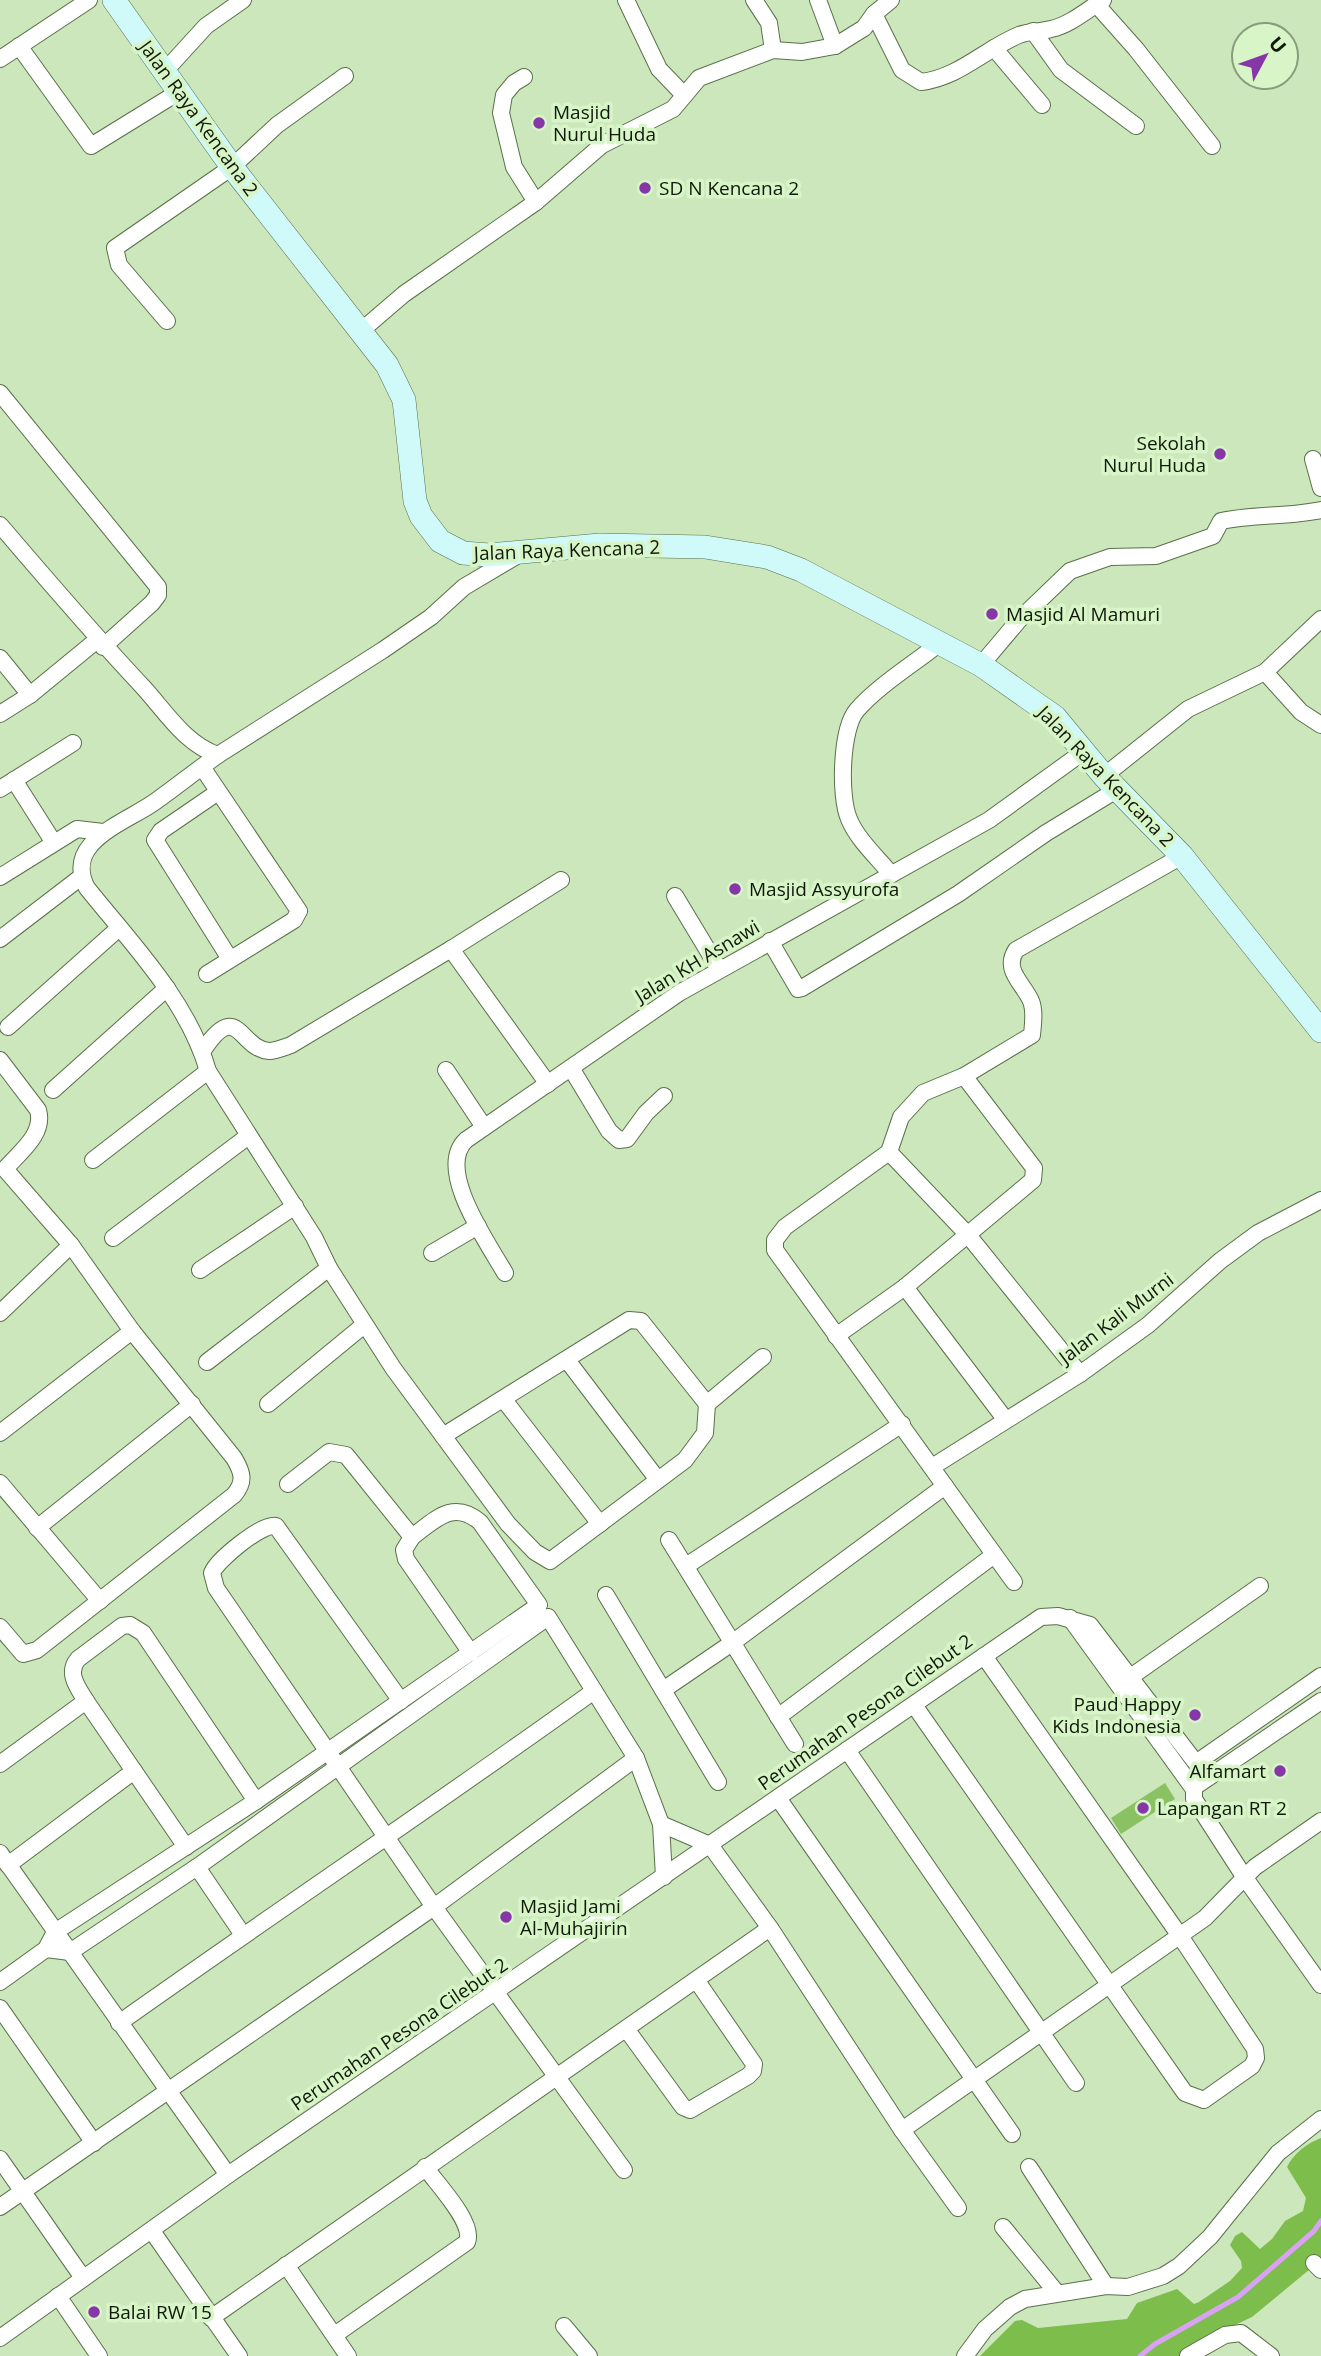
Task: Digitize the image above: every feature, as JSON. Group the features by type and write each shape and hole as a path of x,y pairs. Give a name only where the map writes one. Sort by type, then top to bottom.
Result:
{"street":[{"path":"0,60 89,0"},
{"name":"Jalan Raya Kencana 2","path":"114,0 177,93 232,167 387,365 404,400 410,480 421,516 440,541 463,553 520,554 600,545 705,547 767,557 801,569 941,642 1055,717 1111,783 1182,856 1321,1031"},
{"path":"164,72 206,26 243,0"},
{"path":"626,0 637,28 659,69 684,95"},
{"path":"754,0 769,23 773,50"},
{"path":"818,0 835,46"},
{"path":"362,330 404,294 536,202 602,145 662,115 709,73 773,50 802,52 835,46 864,28 874,14 891,0"},
{"path":"874,14 902,70 920,82 942,78 994,47 1033,31 1053,29 1100,2 1212,146"},
{"path":"1033,31 1061,70 1136,126"},
{"path":"19,46 91,146 177,93"},
{"path":"994,47 1042,105"},
{"path":"167,321 119,265 116,248 232,167 277,125 345,76"},
{"path":"524,77 514,83 504,95 501,113 514,167 536,202"},
{"path":"0,393 158,587 158,595 152,603 100,644 0,714"},
{"path":"1313,459 1321,488"},
{"path":"981,666 1019,620 1070,570 1110,557 1156,556 1213,536 1221,521 1241,517 1295,516 1321,510"},
{"path":"0,524 100,644 194,743 218,755"},
{"path":"0,939 81,877 85,854 103,832 154,803 218,755 431,617 464,587 520,554"},
{"path":"770,941 795,987 802,988 957,894 1046,832 1111,783 1188,709 1265,672 1321,619"},
{"path":"891,874 859,835 844,805 846,733 849,721 862,704 941,642"},
{"path":"0,658 30,695"},
{"path":"1265,672 1301,712 1321,724"},
{"path":"0,789 73,743"},
{"name":"Jalan KH Asnawi","path":"505,1273 461,1192 455,1159 456,1149 484,1127 719,968 989,820 1083,752"},
{"path":"202,767 299,911 295,919 207,974"},
{"path":"14,780 54,843"},
{"path":"218,792 161,831 155,839 230,959"},
{"path":"0,877 77,829 103,832"},
{"path":"1014,1582 775,1250 775,1240 785,1227 888,1152 901,1117 923,1093 964,1076 1032,1035 1034,1011 1031,1000 1011,969 1011,958 1016,950 1182,856"},
{"path":"81,877 167,988 202,1052 208,1071 247,1137 295,1206 364,1325 520,1539 550,1561 685,1460 705,1433 708,1405 762,1357"},
{"path":"202,1052 214,1034 229,1027 236,1028 258,1047 269,1051 291,1045 561,880"},
{"path":"675,896 719,968"},
{"path":"8,1027 120,928"},
{"path":"451,949 548,1084"},
{"path":"53,1090 167,988"},
{"path":"0,1060 38,1110 41,1119 39,1130 3,1171 71,1245 132,1331 242,1470 241,1487 31,1654 23,1654 17,1649 0,1627"},
{"path":"571,1068 609,1131 619,1140 627,1139 646,1113 664,1096"},
{"path":"446,1070 484,1127"},
{"path":"93,1160 208,1071"},
{"path":"836,1336 905,1287 1027,1188 1033,1180 1034,1168 964,1076"},
{"path":"113,1238 247,1137"},
{"path":"888,1152 968,1235 1080,1374"},
{"name":"Jalan Kali Murni","path":"932,1467 1080,1374 1148,1325 1258,1233 1321,1200"},
{"path":"200,1270 295,1206"},
{"path":"432,1253 478,1226"},
{"path":"0,1313 71,1245"},
{"path":"207,1362 329,1268"},
{"path":"905,1287 1005,1419"},
{"path":"443,1436 629,1320 641,1321 708,1405"},
{"path":"268,1404 364,1325"},
{"path":"0,1433 132,1331"},
{"path":"567,1360 658,1480"},
{"path":"504,1400 600,1524"},
{"path":"37,1528 192,1404"},
{"path":"686,1566 902,1424"},
{"path":"288,1484 328,1452 340,1451 412,1537"},
{"path":"0,1483 100,1601"},
{"path":"663,1690 732,1643 945,1486"},
{"path":"0,1982 46,1949 55,1932 256,1801 327,1753 471,1653 539,1605 480,1522 463,1511 446,1512 412,1537 404,1550 405,1559 471,1653"},
{"path":"401,1701 287,1536 276,1526 265,1526 216,1564 213,1580 327,1753 495,1994 624,2170"},
{"path":"669,1540 795,1744"},
{"path":"778,1717 994,1555"},
{"path":"1132,1676 1260,1586"},
{"path":"606,1595 718,1782"},
{"path":"46,1949 70,1952 197,1867 548,1617 636,1758 661,1824 664,1877"},
{"name":"Perumahan Pesona Cilebut 2","path":"0,2338 228,2175 1041,1617 1070,1618"},
{"path":"1070,1618 1090,1625 1132,1676 1196,1763 1194,1799 1245,1878 1321,1985"},
{"path":"1070,1618 1193,1788"},
{"path":"186,1847 86,1701 73,1676 73,1664 122,1626 136,1627 256,1801"},
{"path":"914,1704 1185,2093 1205,2100 1252,2066 1256,2059 1255,2049 1180,1936 984,1656"},
{"path":"1196,1763 1321,1676"},
{"path":"120,2024 243,1935 387,1839 594,1691"},
{"path":"0,1764 86,1701"},
{"path":"1193,1788 1321,1701"},
{"path":"847,1750 1076,2083"},
{"path":"0,2207 434,1907 636,1758"},
{"path":"134,1771 4,1859 228,2175"},
{"path":"778,1798 971,2080 1012,2134"},
{"path":"661,1824 710,1844 770,1928 902,2130 958,2208"},
{"path":"902,2130 1039,2031 1180,1936 1222,1903 1268,1857 1318,1829"},
{"path":"197,1867 243,1935"},
{"path":"212,2318 770,1928"},
{"path":"627,2030 682,2106 690,2110 748,2076 753,2071 754,2064 697,1981"},
{"path":"0,2008 94,2143"},
{"path":"965,2356 985,2329 1010,2307 1025,2299 1106,2286 1128,2287 1163,2276 1179,2266 1210,2237 1278,2154 1318,2121"},
{"path":"0,2159 83,2278"},
{"path":"1029,2167 1106,2286"},
{"path":"336,2334 467,2242 470,2235 467,2223 425,2168"},
{"path":"1003,2227 1057,2293"},
{"path":"152,2231 239,2356"},
{"path":"286,2265 336,2334 348,2356"},
{"path":"58,2296 99,2356"},
{"path":"564,2326 589,2356"},
{"path":"1188,2356 1225,2335 1241,2333 1271,2356"}],"green space":[{"name":"Lapangan RT 2","path":"1165,1783 1175,1799 1121,1834 1111,1818"},
{"path":"1321,2138 1321,2260 1252,2317 1201,2341 1181,2356 980,2356 1015,2321 1022,2320 1038,2328 1127,2319 1137,2303 1177,2289 1194,2304 1199,2302 1230,2281 1242,2268 1241,2261 1230,2245 1235,2236 1242,2232 1260,2249 1272,2239 1285,2221 1303,2211 1306,2198 1287,2167 1301,2150"}],"waterway":[{"path":"1140,2356 1155,2344 1238,2297 1314,2231 1321,2221"}],"place":[{"name":"Masjid Nurul Huda","path":"539,123"},
{"name":"SD N Kencana 2","path":"645,188"},
{"name":"Sekolah Nurul Huda","path":"1220,454"},
{"name":"Masjid Al Mamuri","path":"992,614"},
{"name":"Masjid Assyurofa","path":"735,889"},
{"name":"Paud Happy Kids Indonesia","path":"1195,1715"},
{"name":"Alfamart","path":"1280,1771"},
{"name":"Lapangan RT 2","path":"1143,1808"},
{"name":"Masjid Jami Al-Muhajirin","path":"506,1917"},
{"name":"Balai RW 15","path":"94,2312"}]}
